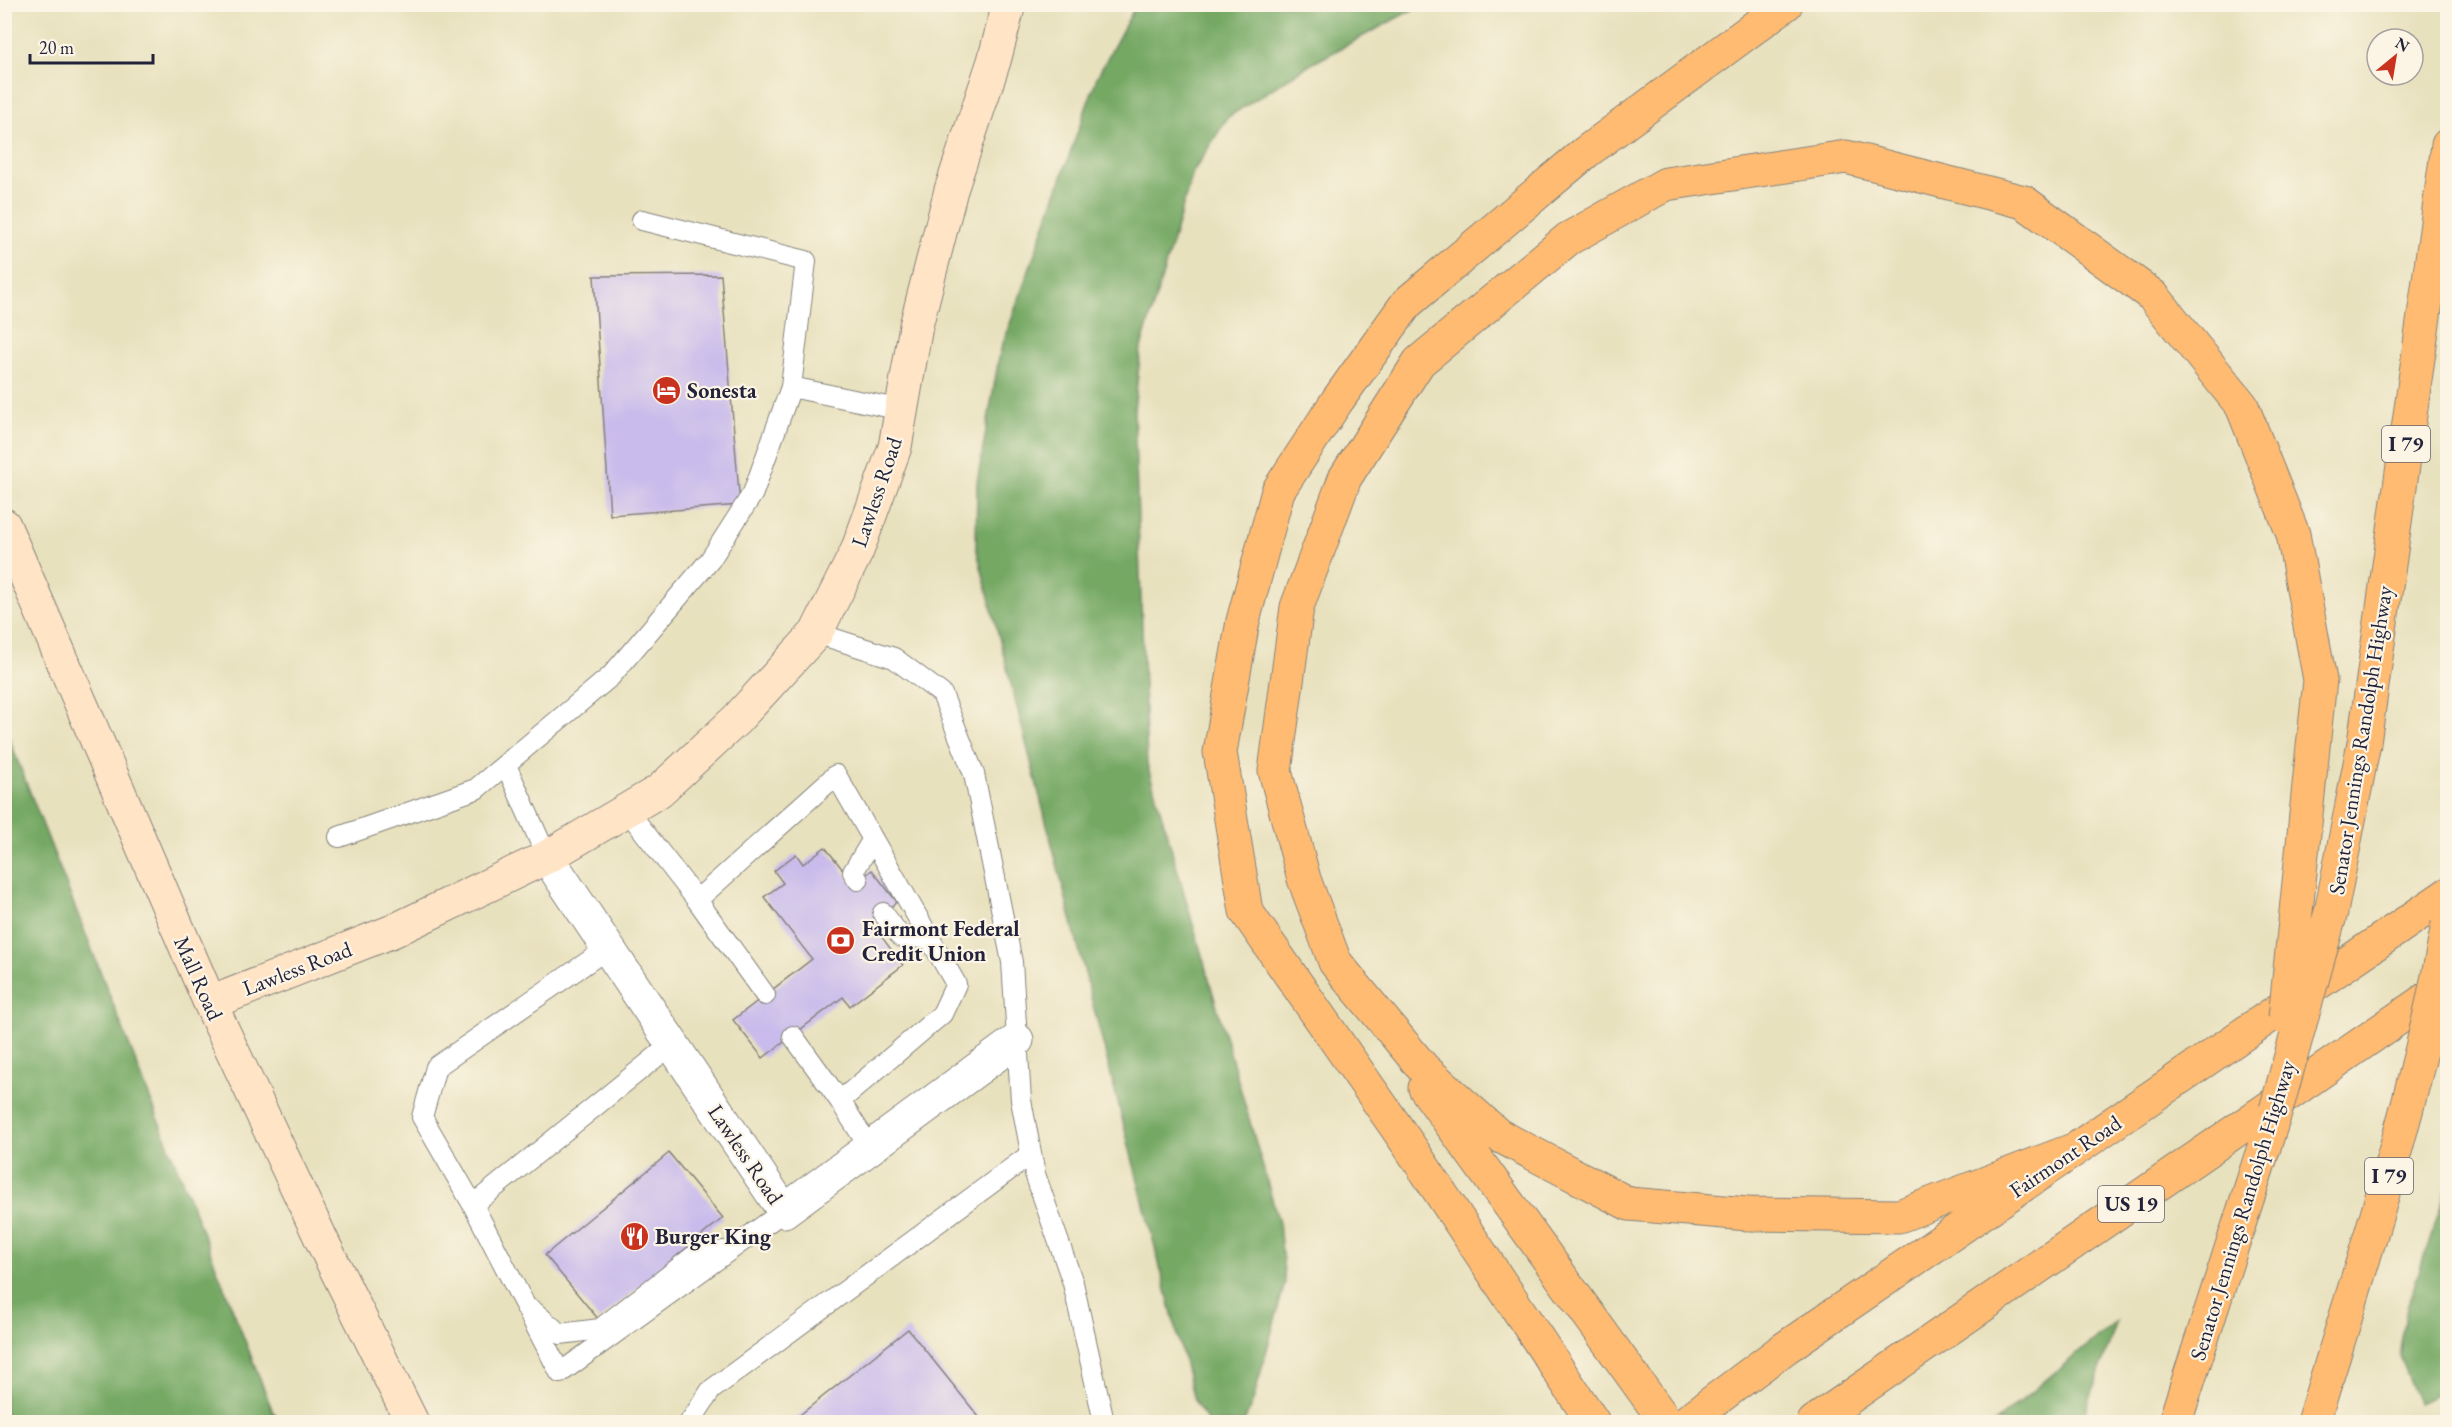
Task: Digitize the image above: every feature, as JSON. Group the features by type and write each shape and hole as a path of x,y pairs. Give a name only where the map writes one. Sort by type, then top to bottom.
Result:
{"main road":[{"path":"1593,1422 1410,1147 1246,911 1220,752 1243,621 1278,491 1337,401 1407,303 1586,152 1786,4"},
{"name":"Senator Jennings Randolph Highway","path":"2175,1422 2276,1110 2331,912 2364,743 2448,146"},
{"path":"1666,1422 1335,962 1304,879 1275,771 1297,607 1345,478 1419,362 1568,240 1666,184 1846,157 2024,202 2153,296 2241,406 2293,534 2320,680 2276,1110"},
{"name":"Fairmont Road","path":"1686,1422 1785,1348 2448,894"},
{"name":"I 79","path":"2313,1422 2385,1192 2437,982 2448,924"},
{"path":"1335,962 1423,1068 1498,1135 1629,1204 1748,1214 1899,1216 2073,1150"},
{"name":"US 19","path":"1814,1422 2448,984"}],"street":[{"name":"Lawless Road","path":"210,1003 393,931 547,857 659,791 736,720 816,633 857,551 896,447 916,326 951,190 994,61 1010,4"},
{"name":"Mall Road","path":"4,525 210,1003 325,1247 412,1422"},
{"name":"Lawless Road","path":"547,857 784,1211 1017,1040"}],"lane":[{"path":"339,837 476,789 506,765 611,676 710,560 753,493 791,387 806,261 642,220"},
{"path":"791,387 902,410"},
{"path":"816,633 894,658 942,694 975,774 1012,962 1021,1100 1031,1154 1035,1174 1073,1283 1104,1422"},
{"path":"506,765 547,857"},
{"path":"697,900 836,775 956,984 942,1014 840,1101"},
{"path":"627,810 697,900 765,995"},
{"path":"858,880 853,872 873,839"},
{"path":"883,913 901,938 929,938"},
{"path":"608,948 436,1067 422,1117 472,1205 560,1373 784,1211"},
{"path":"793,1036 840,1101 870,1148"},
{"path":"472,1205 672,1044"},
{"path":"690,1422 711,1390 1031,1154"},
{"path":"523,1303 560,1334 600,1329 694,1256 730,1250"}],"green space":[{"path":"1136,5 1421,5 1306,67 1228,117 1193,172 1141,348 1134,410 1147,764 1279,1223 1285,1283 1253,1401 1244,1422 1208,1422 1194,1400 976,547 977,482 1000,352 1097,77"},
{"path":"4,726 273,1412 283,1422 5,1422"},
{"path":"2447,1188 2447,1390 2418,1403 2399,1356 2407,1308"},
{"path":"2117,1321 2082,1422 1995,1422"}],"building":[{"name":"Sonesta","path":"721,275 740,505 610,515 594,276"},
{"name":"Fairmont Federal Credit Union","path":"825,847 854,884 872,870 897,902 871,923 903,965 850,1006 843,997 763,1058 733,1020 812,959 764,897 783,883 774,871 796,854 803,864"},
{"name":"Burger King","path":"669,1153 723,1218 599,1320 545,1255"},
{"path":"908,1329 983,1422 791,1422"}],"place":[{"name":"Sonesta","path":"666,390"},
{"name":"Fairmont Federal Credit Union","path":"841,941"},
{"name":"Burger King","path":"634,1236"}]}
